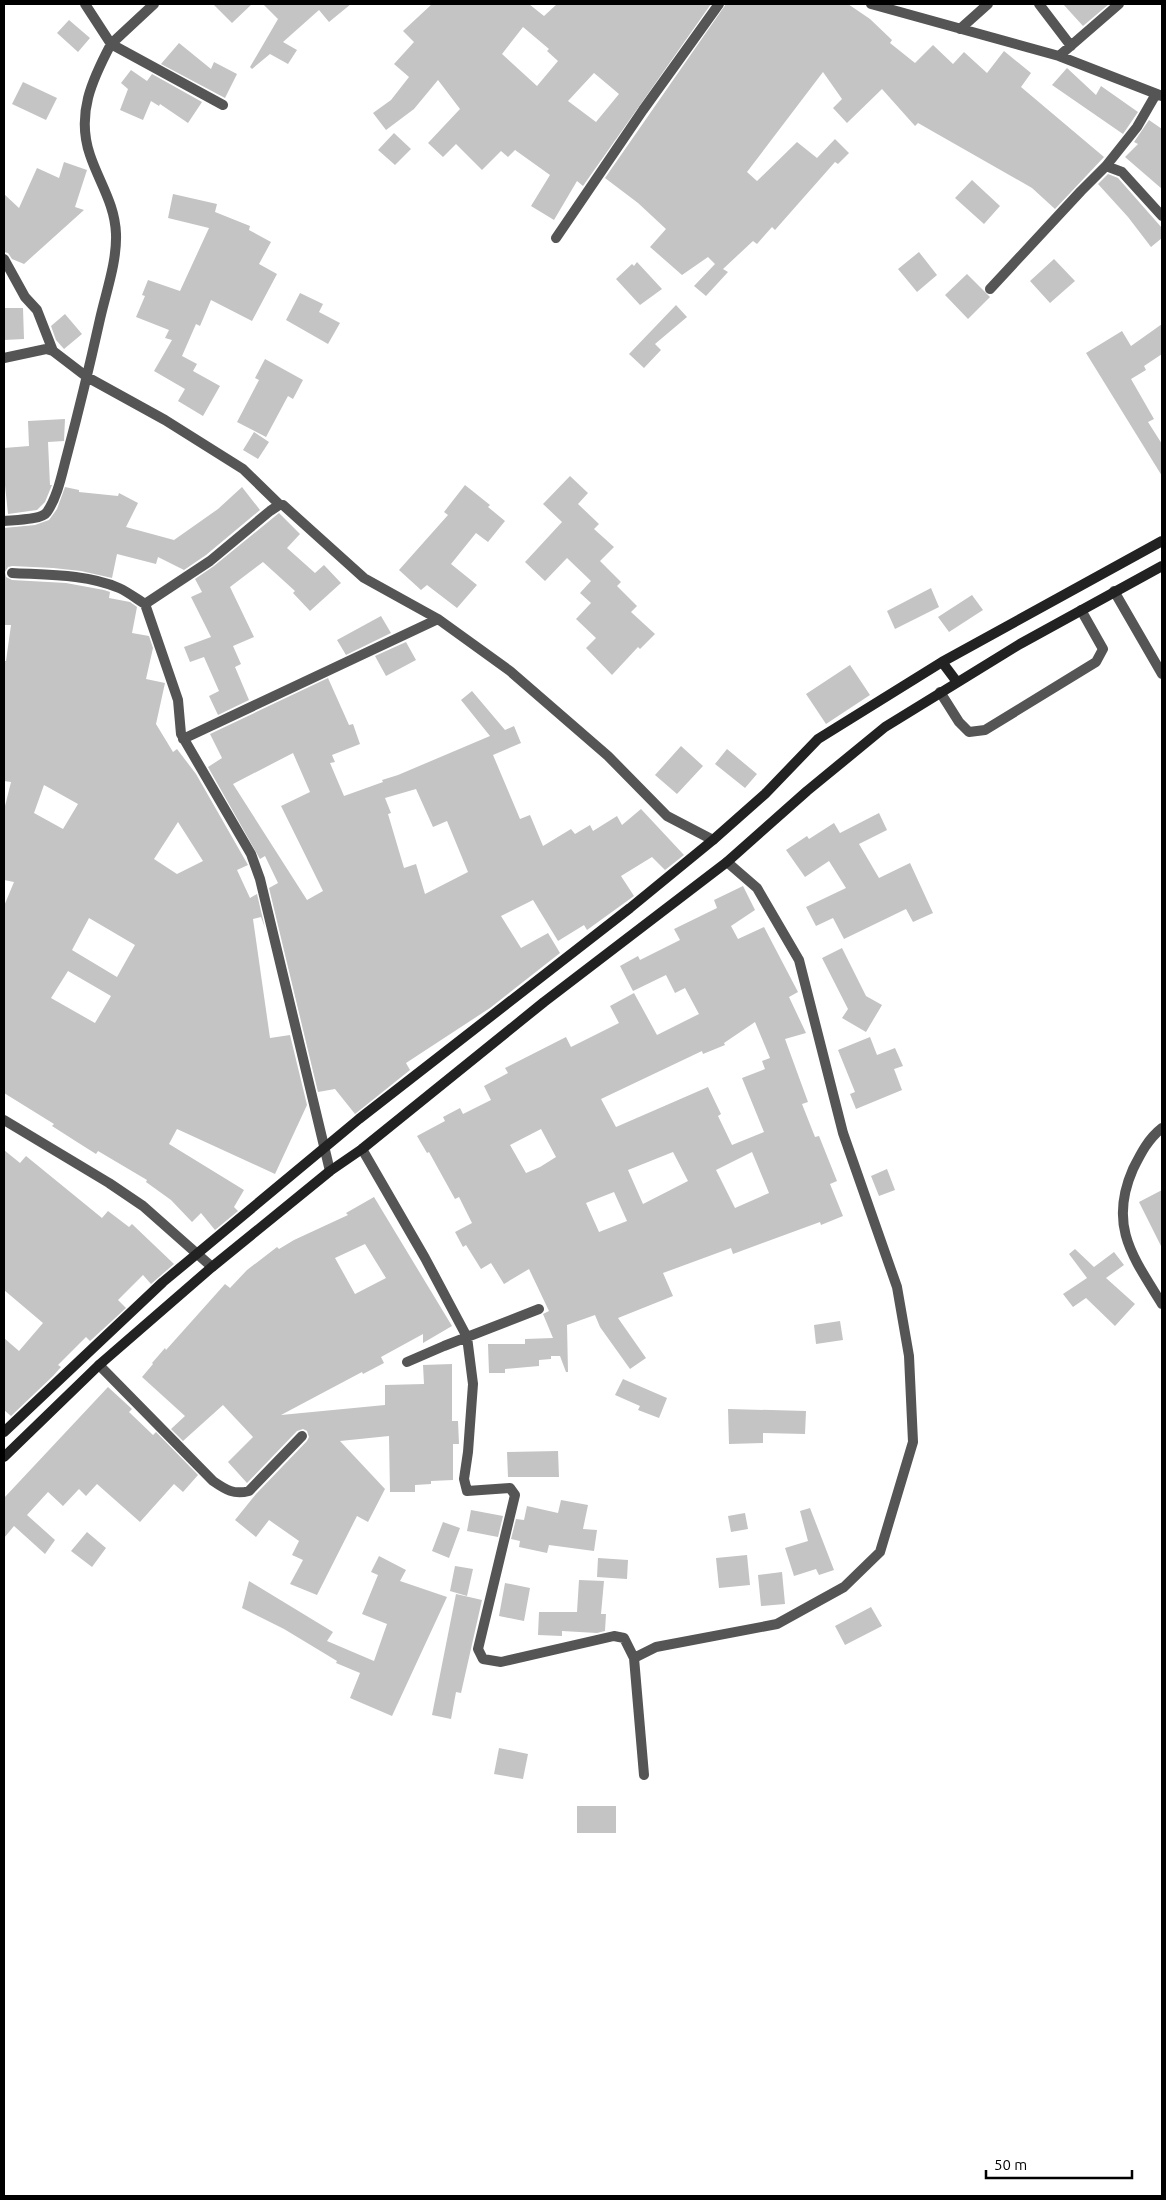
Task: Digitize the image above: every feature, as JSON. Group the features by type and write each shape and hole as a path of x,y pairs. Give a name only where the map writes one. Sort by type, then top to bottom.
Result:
{"main road":[{"path":"4,1432 86,1353 196,1254 325,1148 630,908 713,840 765,794 818,739 942,662 1106,570 1162,541"},
{"path":"4,1457 99,1365 212,1267 544,1002 727,862 807,791 885,727 957,682 1114,591 1162,566"},
{"path":"942,662 957,682"}],"street":[{"path":"85,4 111,44 223,105"},
{"path":"4,521 39,517 47,513 60,481 87,377 115,250 116,234 110,202 90,156 84,114 95,75 111,44 153,4"},
{"path":"556,238 670,70 720,4"},
{"path":"871,4 1059,56 1159,95 1137,128 1106,166 990,289"},
{"path":"960,29 988,4"},
{"path":"1039,4 1071,46"},
{"path":"1059,56 1119,4"},
{"path":"1106,166 1122,172 1162,216"},
{"path":"4,259 25,297 37,310 53,351"},
{"path":"4,358 46,349 53,351 87,377 165,420 243,469 280,505 284,506 364,578 438,620 510,671 608,756 667,816 713,840"},
{"path":"146,604 210,561 270,511 280,505"},
{"path":"12,572 69,577 103,583 120,589 146,604 178,700 180,726 184,739 251,854 260,879 330,1171"},
{"path":"1114,591 1162,674"},
{"path":"940,692 959,722 969,732 985,730 1096,662 1102,649 1081,610"},
{"path":"184,739 438,620"},
{"path":"634,1658 656,1647 777,1624 844,1587 880,1552 913,1442 909,1356 897,1287 843,1133 819,1031 799,960 757,888 727,862"},
{"path":"4,1120 109,1183 143,1206 212,1267"},
{"path":"1162,1128 1142,1148 1129,1178 1122,1212 1131,1253 1162,1304"},
{"path":"362,1149 425,1258 467,1336 473,1384 464,1479 467,1491 510,1488 515,1495 478,1648 483,1659 501,1662 614,1636 624,1638 634,1658 644,1776"},
{"path":"407,1362 467,1336 539,1309"},
{"path":"99,1365 213,1481 232,1492 238,1494 249,1491 302,1436"}],"building":[{"path":"213,4 252,4 232,23"},
{"path":"263,4 351,4 329,22 319,10 283,42 297,50 288,64 270,54 252,69 250,67 278,19"},
{"path":"432,4 529,4 544,16 557,4 711,4 583,186 577,181 554,220 531,206 550,175 515,150 508,157 501,151 482,170 456,144 443,157 428,143 460,109 438,80 414,109 386,130 373,113 391,100 409,77 394,64 414,42 403,31","holes":["523,27 549,49 547,51 558,61 537,86 502,54","594,73 619,94 596,122 568,101"]},
{"path":"726,4 848,4 870,19 892,40 890,43 915,63 933,45 953,64 964,52 987,73 1004,51 1031,73 1021,87 1104,157 1055,209 1032,188 918,123 915,126 882,89 847,123 833,108 842,99 823,72 747,172 757,181 797,142 817,158 835,139 849,153 838,164 835,162 775,230 772,227 757,244 753,241 723,269 728,272 706,296 694,286 715,264 708,257 682,275 650,247 666,229 638,203 605,178"},
{"path":"1063,4 1109,4 1083,26"},
{"path":"69,20 90,38 78,52 57,33"},
{"path":"179,43 211,69 214,62 237,74 225,98 161,64"},
{"path":"1067,68 1096,95 1101,86 1138,112 1123,134 1052,85"},
{"path":"131,70 147,81 152,74 202,102 188,123 160,104 159,106 151,101 143,120 120,110 128,89 121,83"},
{"path":"23,82 57,98 46,120 12,104"},
{"path":"1149,120 1162,129 1162,189 1125,157 1138,144 1134,142"},
{"path":"394,133 411,149 395,165 378,150"},
{"path":"64,162 87,170 75,207 84,210 24,264 12,259 8,253 4,252 4,194 19,208 37,168 59,178"},
{"path":"1108,174 1118,178 1162,228 1162,238 1151,247 1128,217 1098,184"},
{"path":"972,180 1000,206 984,224 955,198"},
{"path":"173,194 217,204 215,212 250,226 249,230 271,242 259,264 277,274 252,321 211,300 200,326 196,324 182,356 197,364 193,371 220,386 203,416 178,401 185,389 154,371 172,340 165,338 169,330 136,317 145,296 142,295 148,280 180,291 209,228 168,218"},
{"path":"919,252 937,275 917,292 898,269"},
{"path":"1054,259 1075,281 1050,303 1030,281"},
{"path":"637,262 662,289 640,305 616,279 632,264 634,266"},
{"path":"967,274 990,297 968,319 945,295"},
{"path":"300,293 323,304 319,312 340,323 328,344 286,320"},
{"path":"676,305 687,317 655,344 661,350 644,368 629,354"},
{"path":"4,308 23,308 24,339 4,340"},
{"path":"65,314 82,334 64,349 56,340 51,326"},
{"path":"1162,324 1162,354 1144,366 1146,370 1131,379 1154,419 1148,422 1162,444 1162,476 1086,353 1122,331 1131,346"},
{"path":"265,359 303,380 293,399 288,396 266,437 237,422 259,380 255,378"},
{"path":"65,419 64,441 48,442 50,485 52,485 45,502 37,510 8,514 4,476 4,448 29,446 28,421"},
{"path":"254,432 269,442 258,459 243,450"},
{"path":"570,476 588,493 578,504 599,524 594,529 614,547 600,561 621,582 617,586 637,606 631,612 655,634 640,649 638,647 612,675 586,648 596,638 576,619 591,603 580,593 591,581 567,558 545,581 525,562 562,522 543,504"},
{"path":"465,485 490,505 488,507 505,521 488,542 476,533 451,564 477,585 457,608 427,585 421,590 399,570 448,515 444,512"},
{"path":"65,487 79,490 79,492 118,496 119,493 138,503 126,527 174,540 218,509 242,487 260,510 206,555 184,570 158,557 156,564 117,554 112,578 81,571 53,568 12,566 8,567 5,572 6,577 12,580 66,583 104,590 110,592 109,598 130,602 137,607 132,633 149,636 153,648 146,679 165,683 156,724 173,752 177,749 196,774 248,865 237,870 250,898 257,894 265,928 261,917 253,919 270,1038 290,1035 307,1105 275,1174 177,1129 169,1144 244,1190 234,1207 238,1211 215,1230 201,1213 192,1222 171,1200 146,1182 147,1180 98,1151 96,1154 52,1126 54,1124 4,1093 4,906 14,882 4,880 4,810 11,782 4,781 4,661 6,661 11,625 4,625 4,528 35,525 49,520 57,509","holes":["44,785 78,804 63,829 34,813","178,822 203,861 177,874 154,859","89,918 135,945 117,977 72,950","68,971 111,996 95,1023 51,998"]},
{"path":"279,513 300,534 287,548 315,573 324,565 341,583 310,611 293,593 295,591 263,562 230,587 254,637 233,646 241,664 235,667 249,700 218,715 209,696 219,691 204,657 190,662 184,647 211,637 191,597 202,592 195,579 214,566"},
{"path":"931,588 939,607 895,629 887,611"},
{"path":"972,595 983,610 949,632 938,617"},
{"path":"381,616 391,633 346,655 337,640"},
{"path":"406,642 416,660 386,676 375,656"},
{"path":"850,665 870,695 826,724 806,694"},
{"path":"328,678 349,725 353,724 360,744 332,755 335,762 330,763 344,796 383,782 382,780 490,736 461,700 472,691 505,730 514,726 521,743 493,755 520,819 530,815 543,846 571,829 575,834 590,825 593,831 617,816 622,825 641,809 684,855 665,870 652,857 621,876 634,896 587,930 584,925 558,941 533,900 501,916 521,948 548,933 560,953 490,1008 406,1063 410,1070 355,1114 335,1089 318,1092 269,888 278,883 265,856 260,859 208,767 222,758 210,734","holes":["293,753 310,792 281,806 323,891 307,900 233,784","416,789 433,827 447,821 468,872 425,894 416,864 404,868 388,814 391,813 385,798"]},
{"path":"681,746 703,766 677,794 655,775"},
{"path":"727,749 757,774 745,788 715,764"},
{"path":"879,813 887,830 859,844 879,878 910,863 933,913 913,922 906,909 844,939 833,918 816,926 806,907 846,888 829,861 805,877 786,850 807,836 809,839 834,823 840,833"},
{"path":"743,886 755,910 731,926 738,939 764,927 798,992 789,997 806,1033 785,1039 808,1102 802,1104 815,1137 819,1136 837,1181 830,1184 843,1216 821,1225 820,1222 733,1254 731,1248 663,1273 673,1296 618,1318 646,1358 630,1369 600,1327 595,1315 567,1325 568,1372 566,1372 560,1356 551,1356 551,1359 539,1360 539,1366 505,1369 505,1373 489,1373 488,1344 525,1344 525,1339 553,1338 543,1314 549,1311 529,1269 504,1284 491,1263 481,1269 466,1245 463,1247 455,1232 472,1223 459,1197 455,1199 429,1152 427,1153 417,1136 445,1121 443,1117 460,1108 463,1114 491,1100 484,1086 508,1073 505,1068 566,1037 571,1047 619,1023 610,1006 634,993 657,1035 699,1014 685,988 675,993 666,975 633,991 620,966 638,956 640,960 680,940 674,929 717,908 714,900","holes":["755,1022 770,1058 762,1061 765,1069 742,1078 764,1132 732,1145 718,1116 721,1114 708,1087 616,1127 601,1099 702,1051 703,1054 725,1045 724,1043","541,1129 556,1157 526,1173 510,1145","673,1152 688,1181 643,1204 628,1170","752,1152 769,1193 735,1208 716,1170","614,1192 627,1221 599,1232 586,1203"]},
{"path":"842,948 866,996 882,1005 866,1032 842,1018 848,1009 822,958"},
{"path":"870,1037 877,1055 895,1048 903,1066 894,1069 902,1090 856,1109 850,1094 855,1092 838,1050"},
{"path":"4,1150 20,1163 26,1156 102,1218 108,1211 129,1227 132,1224 174,1264 151,1284 143,1275 118,1300 126,1308 90,1341 86,1337 58,1365 61,1367 53,1376 11,1416 4,1410 4,1338 19,1351 43,1323 4,1290"},
{"path":"887,1169 895,1190 879,1196 871,1176"},
{"path":"1162,1190 1162,1248 1139,1202"},
{"path":"374,1197 452,1326 423,1343 423,1334 381,1357 384,1363 363,1374 362,1372 281,1415 385,1405 385,1385 424,1384 423,1365 452,1364 452,1421 458,1421 459,1444 453,1444 453,1480 431,1481 431,1484 415,1485 415,1492 390,1492 389,1436 340,1441 385,1489 368,1522 357,1516 317,1595 290,1584 303,1560 292,1555 299,1541 269,1520 256,1537 235,1520 256,1494 307,1441 309,1437 307,1431 303,1429 297,1431 247,1483 228,1462 253,1437 223,1405 183,1441 171,1429 185,1416 142,1377 165,1348 166,1350 225,1284 230,1288 247,1270 277,1247 279,1249 348,1215 346,1213","holes":["365,1244 386,1278 355,1294 335,1258"]},
{"path":"1075,1249 1094,1267 1114,1252 1124,1265 1106,1278 1135,1304 1115,1326 1086,1298 1073,1307 1063,1294 1087,1278 1069,1254"},
{"path":"840,1321 843,1340 816,1344 814,1325"},
{"path":"623,1379 667,1398 659,1418 638,1410 640,1406 615,1395"},
{"path":"108,1387 132,1409 129,1412 153,1435 156,1432 198,1475 183,1492 174,1484 140,1522 97,1484 86,1496 79,1489 63,1506 48,1492 27,1515 55,1540 45,1554 14,1526 4,1538 4,1498"},
{"path":"728,1409 806,1411 805,1434 763,1433 763,1443 729,1444"},
{"path":"558,1451 559,1477 508,1477 507,1452"},
{"path":"561,1500 588,1505 583,1529 597,1530 594,1551 549,1545 547,1553 519,1547 520,1541 511,1539 516,1519 524,1520 527,1506 558,1513"},
{"path":"810,1508 834,1570 819,1575 816,1569 794,1576 785,1548 808,1541 800,1511"},
{"path":"471,1510 503,1516 498,1537 467,1531"},
{"path":"745,1513 748,1529 731,1532 728,1516"},
{"path":"443,1522 460,1528 449,1558 432,1551"},
{"path":"87,1532 106,1548 92,1567 71,1551"},
{"path":"747,1555 750,1585 719,1588 716,1558"},
{"path":"379,1556 406,1570 400,1581 447,1597 392,1716 350,1698 360,1673 336,1663 337,1661 284,1629 242,1608 249,1581 333,1632 327,1641 374,1661 387,1624 362,1614 378,1575 371,1572"},
{"path":"598,1558 628,1560 627,1579 597,1577"},
{"path":"455,1566 473,1569 467,1596 450,1591"},
{"path":"782,1572 785,1604 761,1606 758,1575"},
{"path":"579,1580 604,1581 601,1614 606,1614 605,1631 597,1633 562,1631 562,1636 538,1635 539,1612 577,1612"},
{"path":"505,1583 530,1588 524,1621 499,1616"},
{"path":"456,1594 482,1600 461,1693 456,1692 451,1719 432,1715"},
{"path":"871,1607 882,1626 845,1645 835,1626"},
{"path":"499,1748 528,1754 523,1779 494,1774"},
{"path":"577,1806 616,1806 616,1833 577,1833"}]}
